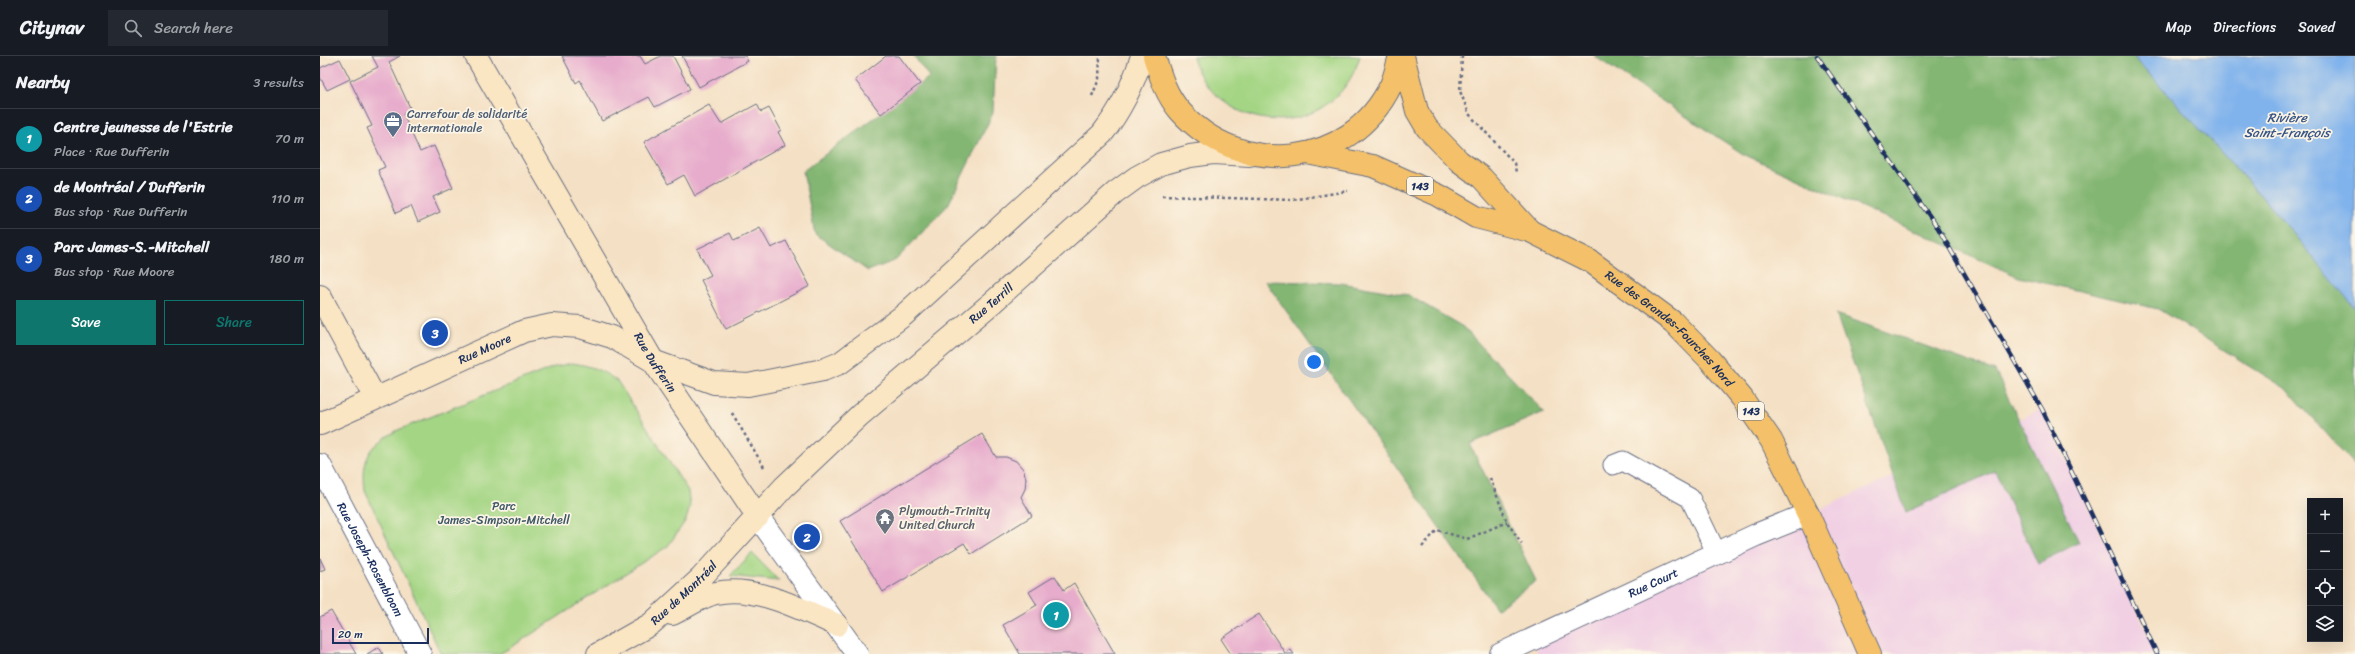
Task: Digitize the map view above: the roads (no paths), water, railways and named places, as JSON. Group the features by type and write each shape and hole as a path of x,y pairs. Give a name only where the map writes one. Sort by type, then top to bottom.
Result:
{"main road":[{"name":"143","path":"1154,56 1163,84 1184,115 1201,131 1227,147 1256,155 1281,157 1307,154 1341,140 1370,116 1391,85 1400,56"},
{"name":"Rue des Grandes-Fourches Nord","path":"1403,56 1417,111 1427,128 1455,157 1482,178 1530,231"},
{"name":"Rue des Grandes-Fourches Nord","path":"1307,154 1374,166 1431,192 1476,217 1530,231 1590,261 1632,290 1673,322 1710,360 1742,398 1771,440 1808,514 1870,654"}],"street":[{"name":"Rue Dufferin","path":"476,56 653,361 758,517 857,654"},
{"path":"653,361 714,383 748,385 823,370 840,363 904,315 1097,138 1115,117 1130,93 1142,56"},
{"name":"Rue Terrill","path":"758,517 784,487 860,415 993,302 1115,193 1137,177 1161,164 1190,156 1213,153 1256,155"},
{"path":"320,296 375,398"},
{"name":"Rue Moore","path":"320,424 524,331 552,325 580,327 612,337 653,361"},
{"name":"Rue Joseph-Rosenbloom","path":"320,465 420,654"},
{"name":"Rue Court","path":"1501,654 1756,535 1808,514"},
{"name":"Rue de Montréal","path":"598,654 651,624 701,578 758,517"},
{"path":"651,624 716,592 753,592 796,606 837,625"}],"lane":[{"path":"1612,465 1623,460 1690,498 1717,554"}],"water":[{"name":"Rivière Saint-François","path":"2133,56 2355,56 2355,308 2273,209"}],"railway":[{"path":"1817,56 1938,228 2042,409 2157,654"}],"place":[{"name":"Carrefour de solidarité internationale","path":"393,138"},
{"name":"Parc James-S.-Mitchell","path":"435,333"},
{"name":"Plymouth-Trinity United Church","path":"885,535"},
{"name":"de Montréal / Dufferin","path":"807,537"},
{"name":"Centre jeunesse de l'Estrie","path":"1056,615"}],"park label":[{"name":"Parc James-Simpson-Mitchell","path":"504,513"}]}
